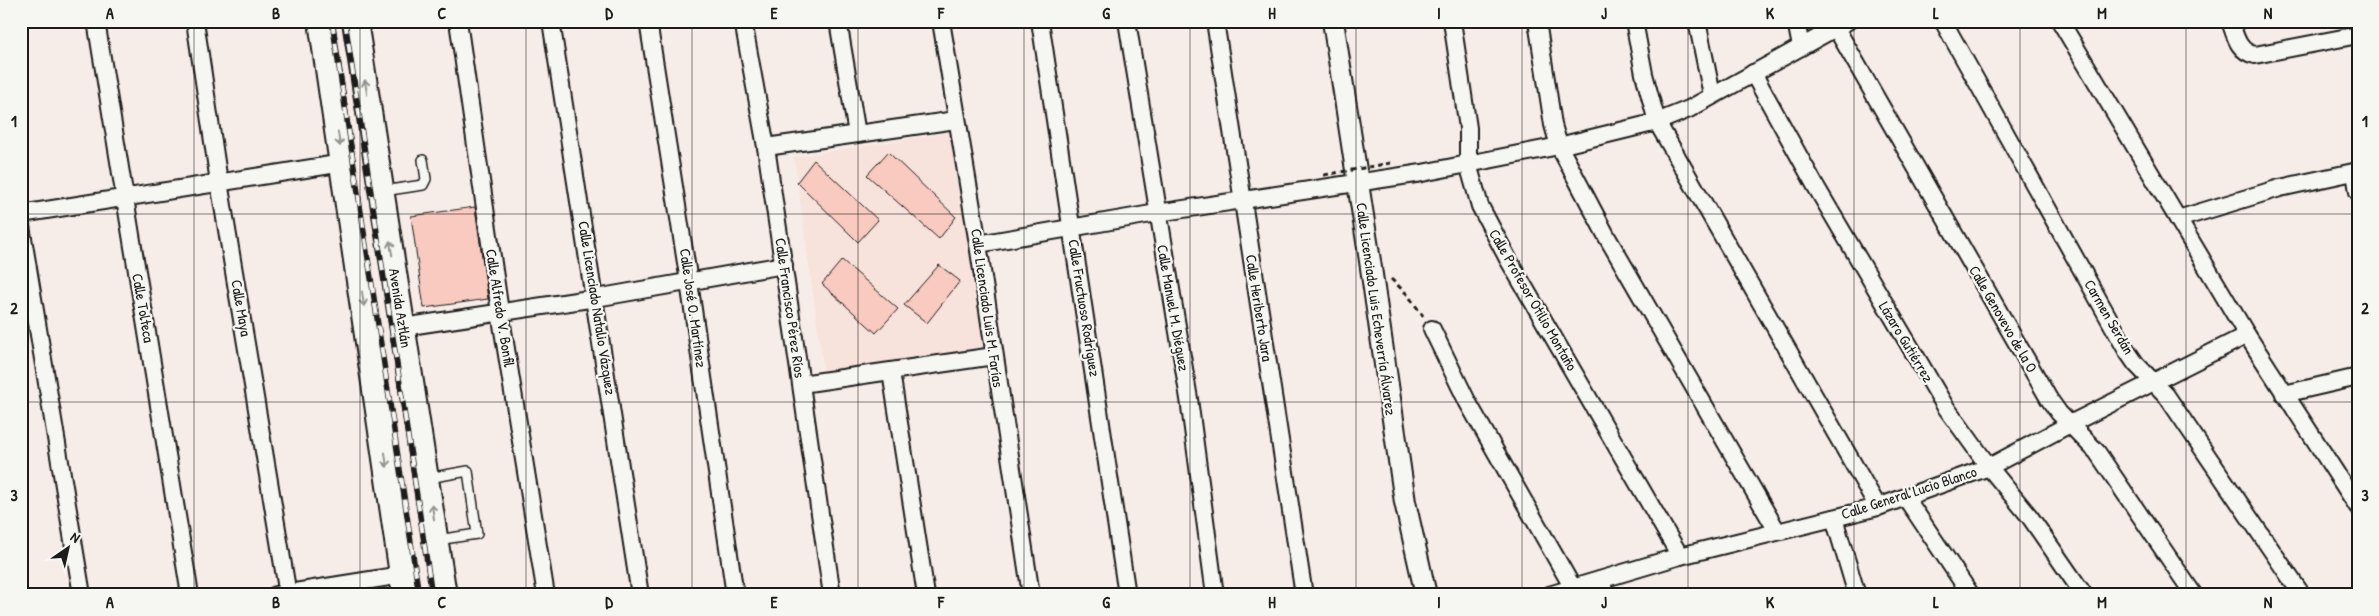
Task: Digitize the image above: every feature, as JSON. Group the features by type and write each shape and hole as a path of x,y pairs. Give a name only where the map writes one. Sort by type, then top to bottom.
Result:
{"main road":[{"path":"321,21 403,585"},
{"name":"Avenida Aztlán","path":"355,21 428,478 444,595"}],"street":[{"name":"Calle Tolteca","path":"96,21 190,595"},
{"name":"Calle Maya","path":"195,21 284,594"},
{"name":"Calle Alfredo V. Bonfil","path":"458,21 500,312 546,595"},
{"name":"Calle Licenciado Natalio Vázquez","path":"551,21 596,298 640,595"},
{"name":"Calle José O. Martínez","path":"648,21 735,595"},
{"name":"Calle Francisco Pérez Ríos","path":"743,21 766,147 832,595"},
{"path":"838,21 857,134"},
{"name":"Calle Licenciado Luis M. Farías","path":"941,21 978,244 1031,595"},
{"name":"Calle Fructuoso Rodríguez","path":"1040,21 1127,595"},
{"name":"Calle Manuel M. Diéguez","path":"1128,21 1189,399 1215,595"},
{"name":"Calle Heriberto Jara","path":"1215,21 1304,595"},
{"name":"Calle Licenciado Luis Echeverría Álvarez","path":"1333,21 1370,260 1404,502 1426,595"},
{"name":"Calle Profesor Otilio Montaño","path":"1452,21 1468,128 1468,164 1480,206 1508,259 1680,556"},
{"path":"1537,21 1553,125 1559,146 1608,237 1777,531"},
{"path":"1634,21 1644,74 1657,122 1878,506"},
{"path":"1697,21 1712,95"},
{"path":"1796,21 1801,47"},
{"name":"Carmen Serdán","path":"1942,21 2127,351 2145,374 2155,382 2302,595"},
{"path":"2060,21 2247,335 2358,507"},
{"path":"2230,21 2238,44 2248,54 2255,55 2358,35"},
{"path":"978,244 1158,213 1358,184 1559,146 1657,122 1689,109 1842,25"},
{"name":"Calle Genovevo de la O","path":"1842,25 2049,398 2096,452 2194,595"},
{"name":"Lázaro Gutiérrez","path":"1753,73 1814,185 1949,412 1989,467 2030,517 2084,595"},
{"path":"766,147 956,120"},
{"path":"21,214 343,163"},
{"path":"2178,219 2242,198 2356,171 2358,192"},
{"path":"21,226 82,595"},
{"path":"403,327 596,298 784,265"},
{"path":"1432,329 1467,401 1573,588"},
{"name":"Calle General Lucio Blanco","path":"1549,595 1573,588 1603,587 1680,556 1906,498 1989,467 2247,335"},
{"path":"801,384 994,356"},
{"path":"890,372 926,595"},
{"path":"2284,394 2358,377"},
{"path":"1906,498 1971,595"},
{"path":"1834,518 1856,595"},
{"path":"284,594 403,585"}],"lane":[{"path":"382,192 423,184 426,179 422,160"},
{"path":"428,478 468,471 477,534 437,540"}],"path":[{"path":"1324,175 1391,163"},
{"path":"1370,260 1407,294 1432,329"}],"shaded area":[{"path":"952,132 988,349 824,374 794,157"}],"building":[{"path":"888,152 956,217 939,239 867,175"},
{"path":"814,160 878,220 858,242 797,182"},
{"path":"475,207 488,299 424,308 411,216"},
{"path":"842,260 898,309 876,333 822,284"},
{"path":"939,265 960,281 927,323 904,305"}],"railway":[{"path":"332,21 419,595"},
{"path":"345,21 432,595"}]}
